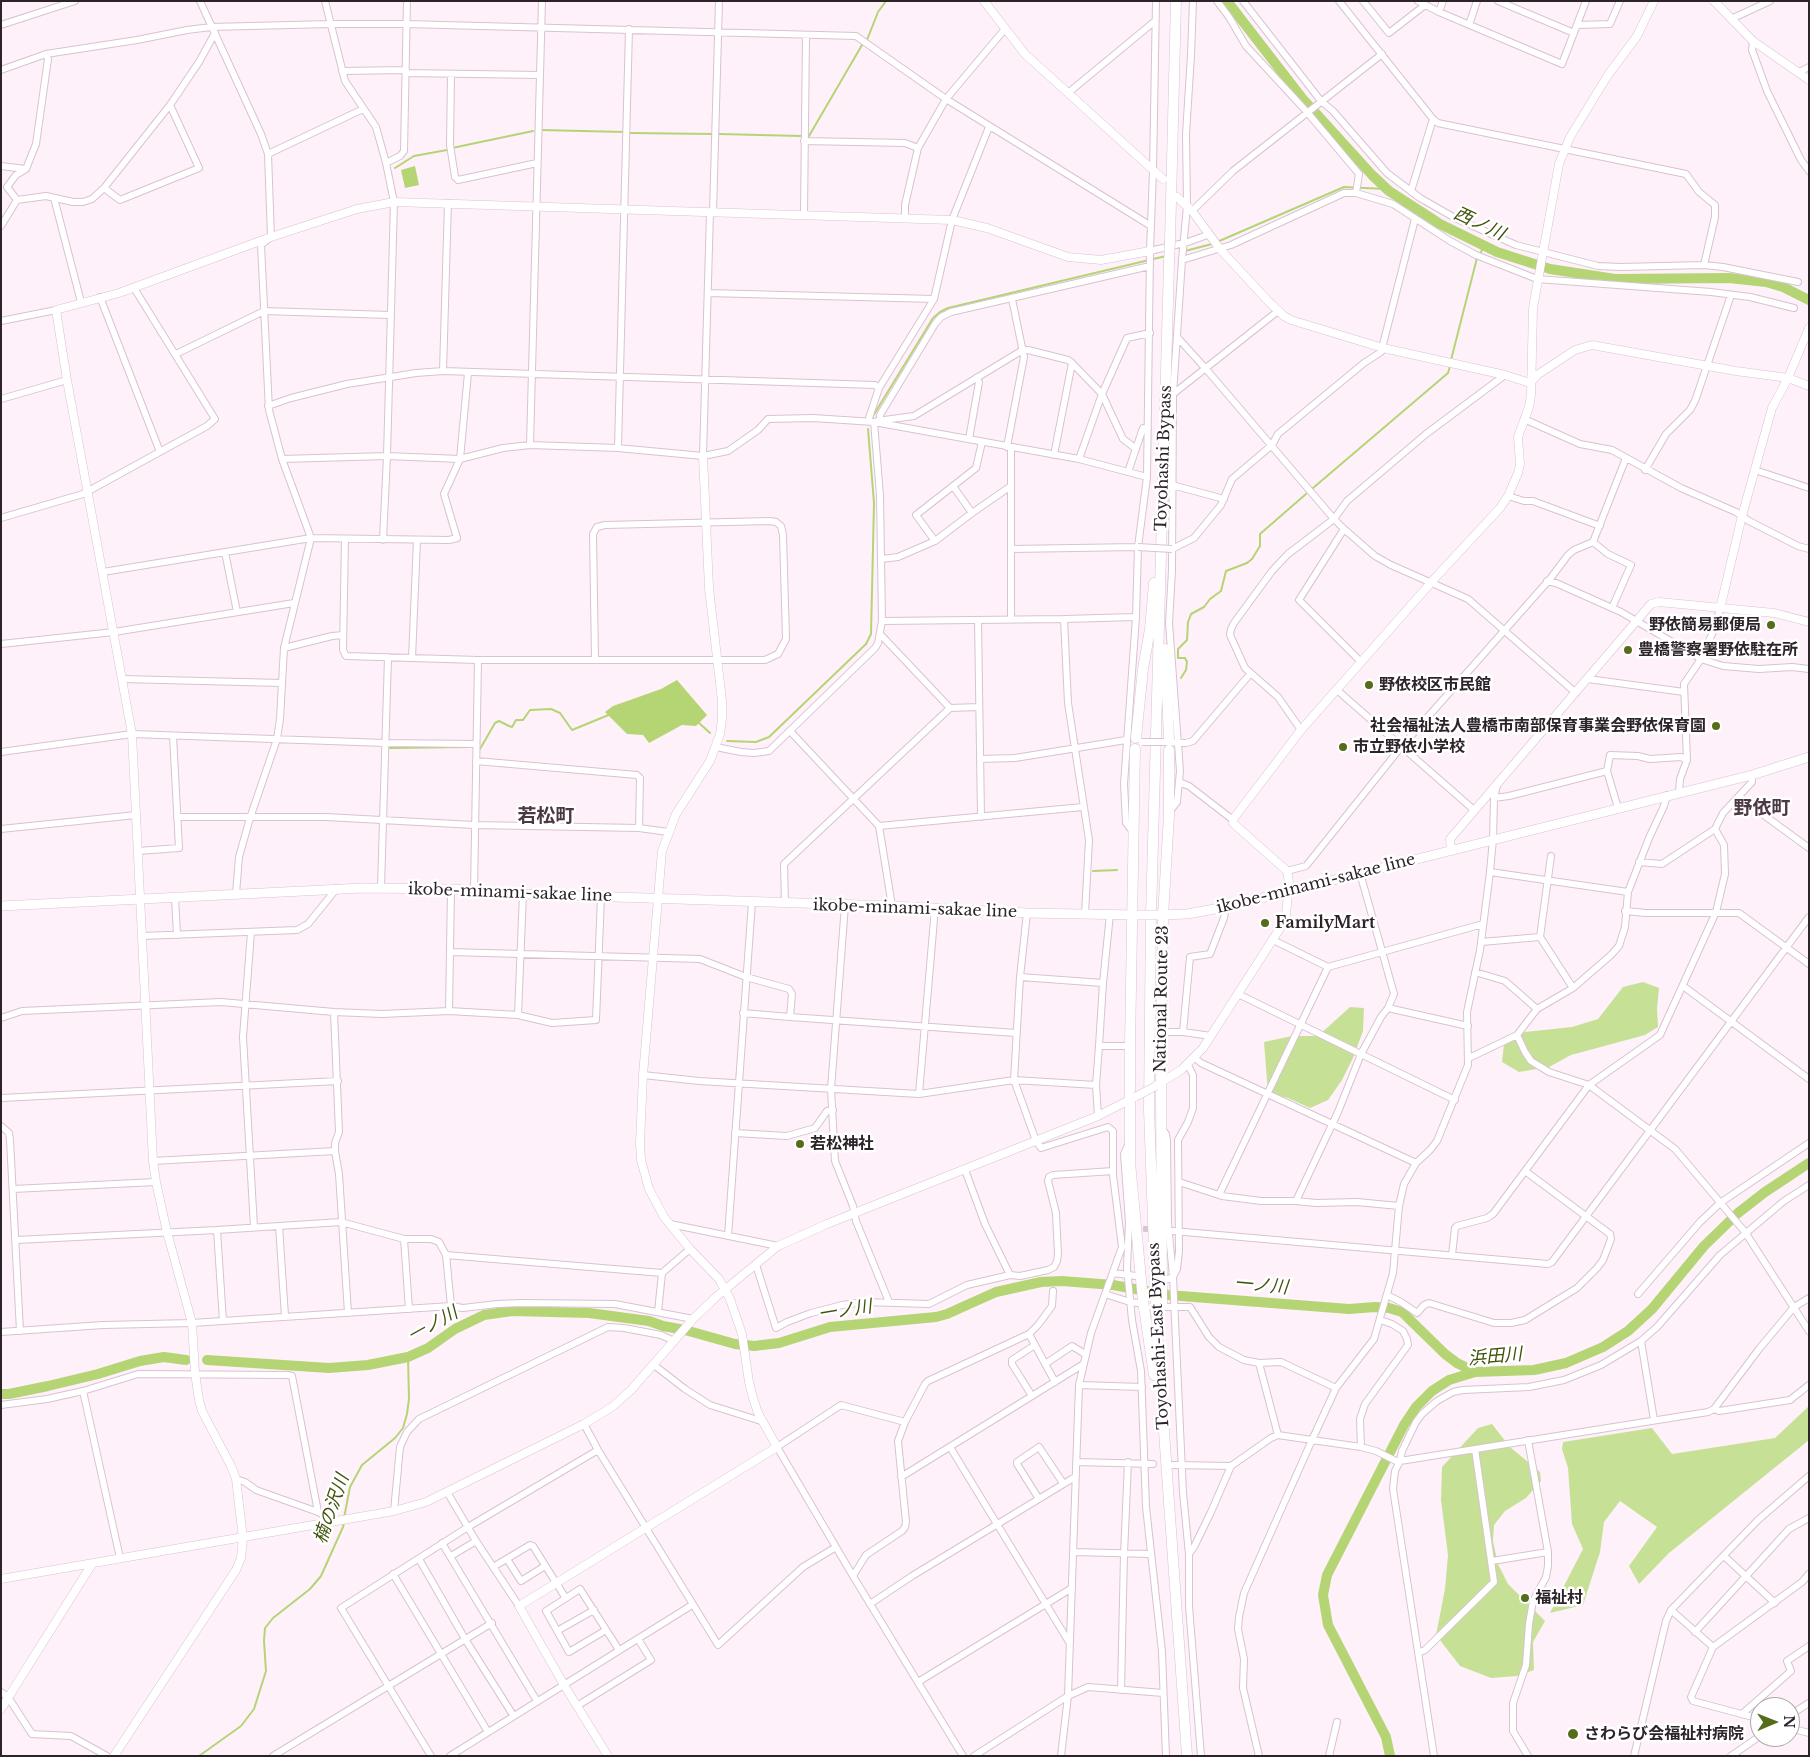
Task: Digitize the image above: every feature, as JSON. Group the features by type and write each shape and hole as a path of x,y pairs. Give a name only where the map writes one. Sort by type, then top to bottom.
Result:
{"highway":[{"name":"Toyohashi Bypass","path":"1157,915 1161,573 1176,1"},
{"path":"1162,532 1156,558 1133,742 1135,915 1130,1046 1131,1141 1138,1278 1170,1466"},
{"path":"1157,915 1169,815 1170,743 1161,573"},
{"name":"National Route 23","path":"1157,915 1162,1032 1158,1084 1162,1128 1161,1281"},
{"name":"Toyohashi-East Bypass","path":"1157,915 1149,1109 1161,1281 1162,1319 1157,1333 1170,1466 1187,1756"}],"main road":[{"name":"ikobe-minami-sakae line","path":"1,906 337,888 381,888 784,904 892,906 1027,913 1157,915 1201,912 1288,892 1792,764 1809,757"}],"street":[{"path":"1,25 75,1"},
{"path":"200,1 261,134 268,154 272,237"},
{"path":"325,1 345,81 376,127 394,202 387,456 382,540"},
{"path":"386,163 400,156 404,151 407,1"},
{"path":"530,445 542,1"},
{"path":"719,1 703,456 709,588 718,661 722,711 721,727 716,747 705,771 676,814 662,851 643,1075 641,1160 649,1189 664,1217 726,1290 737,1314 755,1406 776,1447 963,1756"},
{"path":"1133,742 1138,547 1147,476 1156,1"},
{"path":"1169,815 1177,802 1179,782 1170,743 1169,623 1172,549 1173,394 1183,245 1190,208 1186,134 1192,55 1193,1"},
{"path":"1217,1 1246,46 1308,112 1359,174 1356,192"},
{"path":"1243,1 1321,101 1333,111 1387,172 1411,191 1455,218 1516,245 1598,266 1704,265 1737,268 1798,282"},
{"path":"1339,1 1433,119 1440,123 1686,174 1699,192 1715,206 1715,217 1704,265"},
{"path":"1364,1 1389,34 1425,5"},
{"path":"1418,1 1439,12 1562,64 1584,2"},
{"path":"1439,12 1443,1"},
{"path":"1469,24 1477,1"},
{"path":"1498,1 1574,33"},
{"path":"1577,25 1610,24 1620,1"},
{"path":"1233,820 1301,730 1431,582 1500,508 1508,496 1518,473 1520,464 1518,437 1529,408 1533,308 1559,164 1570,137 1603,82 1637,36 1654,1"},
{"path":"1714,1 1753,41 1809,80"},
{"path":"1731,19 1770,1"},
{"path":"986,2 1026,54 1163,179"},
{"path":"1068,93 1155,21"},
{"path":"1,70 46,54 111,45 187,30 330,24 629,29 856,36 989,127 1151,226"},
{"path":"618,448 629,29"},
{"path":"905,217 905,206 918,148 946,99 1005,29"},
{"path":"17,200 46,196 84,202 92,199 104,188 170,105 199,62 213,30"},
{"path":"804,214 806,35"},
{"path":"1753,41 1752,50 1754,58 1767,91 1801,160 1809,171"},
{"path":"17,200 7,187 16,175 26,168 36,144 48,59 46,54"},
{"path":"1190,208 1232,171 1382,54"},
{"path":"1799,72 1809,67"},
{"path":"342,71 539,75"},
{"path":"450,74 450,146 455,177 458,180 537,163"},
{"path":"104,188 120,200 199,168 170,105"},
{"path":"268,154 363,109"},
{"path":"1411,191 1433,119"},
{"path":"716,747 754,753 770,751 875,648 881,635 880,495 874,421 880,388 934,299 952,220 989,127"},
{"path":"804,141 905,143 918,148"},
{"path":"1,166 26,168"},
{"path":"1182,258 1219,248 1344,193 1356,192 1393,204 1414,219 1478,256 1537,279 1731,294 1794,308"},
{"path":"1177,196 1190,208 1219,248 1278,311 1291,320 1383,348 1505,375 1530,383"},
{"path":"54,198 81,302"},
{"path":"1,226 17,200"},
{"path":"1,321 56,310 134,288 272,237 357,209 394,202 952,220 987,228 1068,257 1091,260 1150,253 1210,236"},
{"path":"442,371 448,203"},
{"path":"1011,549 1138,547 1172,549 1194,538 1221,505 1232,479 1272,445 1278,434 1364,363 1381,352 1414,219"},
{"path":"236,894 238,857 277,739 284,648 311,538 282,459 268,406 261,246 272,237"},
{"path":"874,421 880,415 941,317 951,312 1150,264"},
{"path":"1,518 87,492 207,426 215,419 134,288"},
{"path":"708,293 934,299"},
{"path":"1645,470 1666,434 1690,410 1695,401 1731,294"},
{"path":"100,298 160,452"},
{"path":"1011,620 1011,486 1009,448 1024,357 1012,298"},
{"path":"56,310 87,492 132,734 153,1161 156,1182 167,1232 192,1322 195,1373 202,1411 232,1466 236,1479 243,1538 241,1558 236,1570 114,1756"},
{"path":"176,354 264,311 390,314"},
{"path":"1173,394 1278,311"},
{"path":"1679,792 1680,779 1687,760 1684,684 1700,659 1712,634 1772,408 1788,378 1809,328"},
{"path":"1079,459 1102,394 1127,338 1150,333"},
{"path":"1177,337 1206,368 1344,529 1375,556 1421,580 1431,582 1468,599 1576,693"},
{"path":"1530,383 1537,375 1575,350 1592,346 1788,378 1809,386"},
{"path":"282,459 387,456 460,459 503,448 530,445 618,448 703,456 728,451 758,430 768,419 874,421 914,416 1022,351 1028,350 1068,360 1072,363 1102,394 1123,439 1134,448"},
{"path":"1054,455 1072,363"},
{"path":"268,406 291,398 347,384 388,379 416,373 442,371 875,386 880,388"},
{"path":"103,572 311,538 449,540 457,538 444,494 460,459 468,373"},
{"path":"1301,730 1278,697 1245,668 1230,635 1234,623 1272,571 1334,519 1347,500 1426,434 1505,375"},
{"path":"969,439 979,382 976,378"},
{"path":"1,399 67,380"},
{"path":"1524,419 1580,444 1612,450 1645,470 1736,512 1798,546 1809,549"},
{"path":"874,421 1009,448 1079,459 1147,476"},
{"path":"1128,472 1134,448 1143,428 1148,428"},
{"path":"935,541 916,515 976,468 982,442"},
{"path":"1287,871 1306,866 1402,746 1550,579 1568,555 1574,550 1593,542 1626,458"},
{"path":"1755,470 1809,488"},
{"path":"1172,485 1224,499"},
{"path":"952,486 972,513"},
{"path":"881,559 898,557 935,541 1011,486"},
{"path":"1508,496 1524,501 1533,501 1600,526"},
{"path":"345,539 343,650 346,656 478,660 718,661 765,660 778,654 786,639 783,535 781,526 776,522 770,521 605,525 597,527 593,534 595,660"},
{"path":"1344,529 1299,600 1361,662"},
{"path":"412,658 417,540"},
{"path":"1593,542 1608,554 1631,565 1612,608"},
{"path":"226,552 237,612"},
{"path":"1547,581 1556,583 1612,608 1700,659 1723,666 1759,669 1792,667 1809,669"},
{"path":"1,644 114,632 294,602"},
{"path":"1451,850 1450,839 1654,602 1774,613 1809,622"},
{"path":"882,620 1011,620 1136,617"},
{"path":"1064,619 1068,703 1089,840 1085,914"},
{"path":"978,620 981,817"},
{"path":"284,648 343,635"},
{"path":"881,635 950,708"},
{"path":"381,888 388,657"},
{"path":"474,891 478,660"},
{"path":"980,759 1015,758 1133,742 1186,743 1193,740 1250,674"},
{"path":"122,679 282,683"},
{"path":"1588,679 1684,692"},
{"path":"1337,690 1474,810"},
{"path":"784,904 784,864 950,708 979,707"},
{"path":"790,731 879,826 892,906"},
{"path":"1,752 132,734 476,744"},
{"path":"138,851 179,848 173,736"},
{"path":"1618,808 1608,770 1610,755 1638,756 1650,759 1681,757 1687,760"},
{"path":"476,761 637,775 640,778 639,828"},
{"path":"1494,798 1509,796 1608,770"},
{"path":"1640,862 1662,864 1715,829 1724,813 1752,782 1752,774"},
{"path":"1,1579 394,1511 426,1502 584,1424 612,1406 716,1297 778,1246 827,1224 1098,1116 1158,1084 1188,1065 1211,1036 1284,922 1289,876 1287,871 1233,823 1233,820 1189,786 1179,782"},
{"path":"1259,1756 1243,1688 1244,1659 1238,1629 1244,1593 1336,1388 1374,1339 1393,1273 1399,1206 1404,1184 1416,1163 1437,1141 1466,1070 1469,1058 1467,1012 1481,942 1494,839 1494,798 1497,785"},
{"path":"1469,1058 1517,1035 1537,1009 1573,988 1619,946 1625,927 1628,892 1667,795"},
{"path":"1739,797 1809,848"},
{"path":"879,826 1083,807"},
{"path":"1,829 136,815"},
{"path":"177,817 326,817 474,825 639,828 668,832"},
{"path":"1452,1255 1455,1228 1490,1217 1589,1085 1660,1035 1716,912 1725,874 1724,845 1715,829"},
{"path":"1551,856 1540,937 1573,988"},
{"path":"1490,872 1628,892"},
{"path":"1296,1201 1332,1124 1361,1054 1394,994 1360,873"},
{"path":"142,936 297,930 308,924 337,888"},
{"path":"449,1011 451,890"},
{"path":"518,1015 523,894"},
{"path":"175,897 177,935"},
{"path":"1,1018 22,1010 221,1002 334,1012 382,1014 449,1011 518,1015 552,1024 596,1020 601,897"},
{"path":"728,1236 752,902"},
{"path":"845,905 831,1088 836,1161 856,1214 856,1221 889,1302"},
{"path":"1183,1032 1190,957 1210,954 1224,918 1226,907"},
{"path":"919,1094 935,908"},
{"path":"1625,911 1646,914 1739,912 1809,964"},
{"path":"1027,913 1020,977 1014,1080 1036,1141 1041,1148 1108,1127 1110,1128 1113,1135 1113,1171 1122,1227 1122,1247 1085,1354 1079,1385 1068,1696 1061,1756"},
{"path":"1098,1116 1096,1086 1110,914"},
{"path":"1176,1231 1548,1264 1552,1262 1809,917"},
{"path":"1273,940 1328,967 1483,924"},
{"path":"251,932 243,1037 254,1227"},
{"path":"1481,942 1540,937"},
{"path":"450,952 700,959 746,977 789,988 792,994 790,1017"},
{"path":"1219,1195 1328,967"},
{"path":"1475,972 1505,981 1537,1009"},
{"path":"1020,977 1103,983"},
{"path":"1683,986 1809,1079"},
{"path":"1238,994 1455,1100"},
{"path":"1388,1008 1468,1026"},
{"path":"334,1012 339,1132 335,1143 335,1152 339,1174 348,1314"},
{"path":"743,1014 1016,1033"},
{"path":"1162,1032 1183,1032 1211,1036"},
{"path":"1517,1035 1525,1052 1532,1061 1549,1072 1589,1085 1675,1150 1745,1231 1809,1331"},
{"path":"1099,1046 1130,1046"},
{"path":"1195,1058 1201,1063 1416,1163"},
{"path":"1174,1280 1177,1268 1178,1140 1193,1108 1193,1074 1188,1065"},
{"path":"643,1075 699,1081 919,1094 1014,1080 1096,1086"},
{"path":"1,1098 338,1081"},
{"path":"735,1133 787,1136 815,1128 827,1111 833,1110"},
{"path":"1,1126 9,1133 10,1140 20,1331"},
{"path":"1162,1128 1166,1134 1167,1141 1168,1223 1174,1280 1189,1606 1201,1756"},
{"path":"1131,1141 1124,1154 1129,1222 1128,1276 1141,1371 1144,1464 1151,1554 1162,1652 1166,1756"},
{"path":"1638,1294 1700,1222 1721,1204 1809,1143"},
{"path":"153,1161 335,1152"},
{"path":"965,1170 985,1224 1010,1275"},
{"path":"756,1265 776,1328 811,1313 842,1305 865,1302 889,1302 908,1305 929,1304 967,1285 1010,1275 1020,1276 1054,1267 1058,1254 1056,1213 1048,1181 1049,1177 1053,1174 1113,1171"},
{"path":"1387,1296 1401,1302 1417,1314 1424,1305 1430,1303 1494,1323 1511,1323 1525,1320 1577,1288 1603,1260 1611,1239 1610,1234 1525,1171"},
{"path":"13,1189 156,1182"},
{"path":"1179,1182 1219,1195 1261,1201 1357,1202 1399,1206"},
{"path":"1434,1756 1393,1488 1398,1461 1422,1414 1437,1400 1453,1392 1530,1387 1564,1380 1601,1365 1641,1341 1657,1327 1720,1254 1745,1231 1809,1184"},
{"path":"16,1240 341,1222 404,1239 431,1239 439,1242 446,1255 451,1306"},
{"path":"670,1224 778,1246"},
{"path":"279,1226 285,1316"},
{"path":"217,1230 223,1321"},
{"path":"404,1239 409,1308"},
{"path":"658,1312 662,1273 690,1249"},
{"path":"446,1255 662,1273"},
{"path":"1112,1274 1138,1278"},
{"path":"1161,1281 1174,1280"},
{"path":"853,1576 866,1555 905,1527 898,1441 905,1422 925,1384 1029,1334 1052,1306 1053,1291"},
{"path":"1105,1294 1141,1302"},
{"path":"1188,1554 1194,1547 1231,1466 1264,1442 1278,1435 1361,1447 1376,1451 1398,1461 1708,1412 1714,1409 1759,1349 1794,1308 1809,1298"},
{"path":"1,1332 103,1325 348,1314 409,1308 451,1306 463,1308 522,1303 615,1304 692,1321"},
{"path":"1161,1304 1190,1307 1209,1337 1220,1347 1244,1360 1259,1363 1281,1362 1336,1388"},
{"path":"1361,1447 1360,1419 1365,1404 1408,1345 1403,1331 1381,1318"},
{"path":"394,1511 400,1447 407,1432 420,1419 608,1327 624,1328 675,1339"},
{"path":"1029,1334 1055,1382"},
{"path":"1641,1341 1654,1420"},
{"path":"1032,1396 1012,1364 1012,1360 1035,1345"},
{"path":"1045,1364 1072,1346 1085,1354"},
{"path":"1259,1363 1278,1435"},
{"path":"654,1364 685,1389 710,1405 762,1420"},
{"path":"902,1477 1082,1364"},
{"path":"1,1405 47,1399 83,1391 138,1374 288,1374 292,1376 318,1512"},
{"path":"1079,1385 1142,1388"},
{"path":"1714,1409 1719,1411 1790,1400 1809,1385"},
{"path":"83,1391 120,1558"},
{"path":"518,1606 842,1405 905,1422"},
{"path":"584,1424 598,1450 718,1645 803,1567 836,1546"},
{"path":"1528,1440 1548,1552 1546,1577 1533,1601 1526,1665 1513,1703 1513,1731 1528,1756"},
{"path":"1038,1499 1017,1462 1040,1447 1063,1483"},
{"path":"950,1448 1070,1643"},
{"path":"1418,1653 1424,1650 1494,1582 1475,1449"},
{"path":"431,1756 340,1608 468,1527 598,1450"},
{"path":"1077,1462 1153,1464"},
{"path":"1121,1690 1128,1462"},
{"path":"1170,1466 1231,1466"},
{"path":"870,1604 912,1576 1075,1477"},
{"path":"236,1479 245,1482 256,1490 318,1512 335,1521"},
{"path":"1634,1756 1666,1621 1671,1610 1758,1520 1808,1480"},
{"path":"447,1492 608,1756"},
{"path":"1695,1632 1789,1529 1809,1518"},
{"path":"451,1556 476,1541"},
{"path":"442,1543 492,1623 537,1701"},
{"path":"493,1567 530,1545 546,1566 565,1597"},
{"path":"1073,1552 1151,1554"},
{"path":"1492,1561 1548,1552"},
{"path":"1724,1556 1775,1603"},
{"path":"419,1559 513,1715"},
{"path":"507,1559 521,1581 546,1566"},
{"path":"1,1709 5,1694 92,1564"},
{"path":"393,1574 488,1732"},
{"path":"1750,1716 1693,1701 1691,1697 1713,1647 1775,1603 1802,1582 1809,1574"},
{"path":"918,1682 1044,1603 1072,1588"},
{"path":"606,1630 569,1652 546,1611 580,1589 619,1650"},
{"path":"450,1756 692,1605"},
{"path":"557,1631 594,1610"},
{"path":"1671,1610 1713,1647"},
{"path":"273,1756 492,1623"},
{"path":"577,1706 651,1660 638,1639"},
{"path":"1742,1714 1791,1671 1787,1661 1809,1646"},
{"path":"974,1756 1068,1696 1088,1687 1163,1693"},
{"path":"5,1694 32,1734 71,1736 107,1756"},
{"path":"1329,1756 1337,1722"},
{"path":"1731,1756 1750,1743"}],"shaded area":[{"path":"415,166 419,185 405,188 401,170"},
{"path":"677,680 707,715 696,726 682,725 649,743 643,735 627,734 605,712 613,706 661,689"},
{"path":"1643,982 1659,988 1658,1027 1645,1035 1571,1055 1549,1067 1519,1072 1502,1062 1504,1044 1525,1032 1572,1027 1598,1019 1623,987"},
{"path":"1350,1007 1364,1008 1363,1031 1342,1080 1328,1100 1310,1108 1288,1098 1268,1093 1264,1042 1292,1036 1318,1036"},
{"path":"1809,1406 1809,1440 1669,1553 1639,1584 1629,1566 1657,1527 1620,1501 1604,1522 1600,1552 1583,1605 1550,1613 1583,1549 1572,1524 1568,1468 1562,1449 1563,1442 1652,1428 1672,1454 1775,1438"},
{"path":"1492,1424 1510,1447 1540,1472 1541,1481 1526,1498 1505,1511 1494,1525 1493,1541 1498,1564 1508,1584 1545,1621 1533,1642 1534,1670 1517,1676 1491,1678 1460,1666 1436,1635 1445,1589 1448,1555 1441,1500 1442,1467 1478,1428"}],"waterway":[{"path":"867,40 878,12 886,1"},
{"name":"西ノ川","path":"1227,1 1302,98 1372,175 1389,191 1440,224 1497,252 1550,269 1615,279 1729,278 1766,282 1783,287 1809,300"},
{"path":"809,136 862,45"},
{"path":"541,130 624,132"},
{"path":"452,148 533,131"},
{"path":"630,133 712,134"},
{"path":"719,134 801,136"},
{"path":"395,168 414,156 447,150"},
{"path":"1217,242 1344,187 1386,189"},
{"path":"1185,251 1212,244"},
{"path":"1480,254 1484,246"},
{"path":"873,416 933,318 940,312 948,308 1166,256"},
{"path":"1451,360 1477,258"},
{"path":"1313,488 1448,373 1450,366"},
{"path":"727,741 756,742 769,737 866,644 871,634 874,503 868,429"},
{"path":"1181,678 1186,670 1187,662 1185,658 1178,658 1178,649 1187,640 1188,622 1191,614 1204,607 1210,599 1221,591 1226,571 1247,563 1252,559 1260,546 1260,534 1306,494"},
{"path":"480,749 495,723 499,721 512,727 516,720 523,720 530,710 551,709 560,713 572,730 611,714"},
{"path":"698,722 710,733"},
{"path":"390,748 469,747"},
{"path":"1093,871 1117,870"},
{"name":"浜田川","path":"1390,1756 1386,1737 1328,1625 1323,1595 1327,1575 1404,1425 1416,1407 1432,1391 1449,1380 1475,1372 1534,1370 1566,1363 1603,1347 1628,1331 1652,1309 1704,1246 1738,1213 1765,1192 1809,1163"},
{"name":"一ノ川","path":"207,1360 329,1368 368,1365 408,1357 428,1348 455,1329 484,1315 512,1311 589,1313 649,1321 735,1344 754,1346 779,1343 830,1327 936,1317 996,1292 1041,1282 1062,1281 1113,1285 1168,1295 1349,1309 1389,1308 1402,1312 1445,1354 1457,1363 1475,1372"},
{"name":"一ノ川","path":"1,1394 48,1386 98,1374 140,1361 164,1357 186,1360"},
{"name":"楠の沢川","path":"344,1518 350,1487 362,1465 395,1438 403,1428 409,1399 408,1357"},
{"name":"楠の沢川","path":"199,1756 241,1726 254,1709 266,1671 265,1628 273,1618 310,1589 321,1576 344,1523"}],"tunnel":[{"path":"1125,1227 1157,1230"}],"place":[{"name":"野依簡易郵便局","path":"1771,625"},
{"name":"豊橋警察署野依駐在所","path":"1628,650"},
{"name":"野依校区市民館","path":"1369,685"},
{"name":"社会福祉法人豊橋市南部保育事業会野依保育園","path":"1716,726"},
{"name":"市立野依小学校","path":"1343,747"},
{"name":"FamilyMart","path":"1265,923"},
{"name":"若松神社","path":"800,1144"},
{"name":"福祉村","path":"1525,1598"},
{"name":"さわらび会福祉村病院","path":"1573,1734"}],"district":[{"name":"野依町","path":"1762,809"},
{"name":"若松町","path":"546,817"}]}
